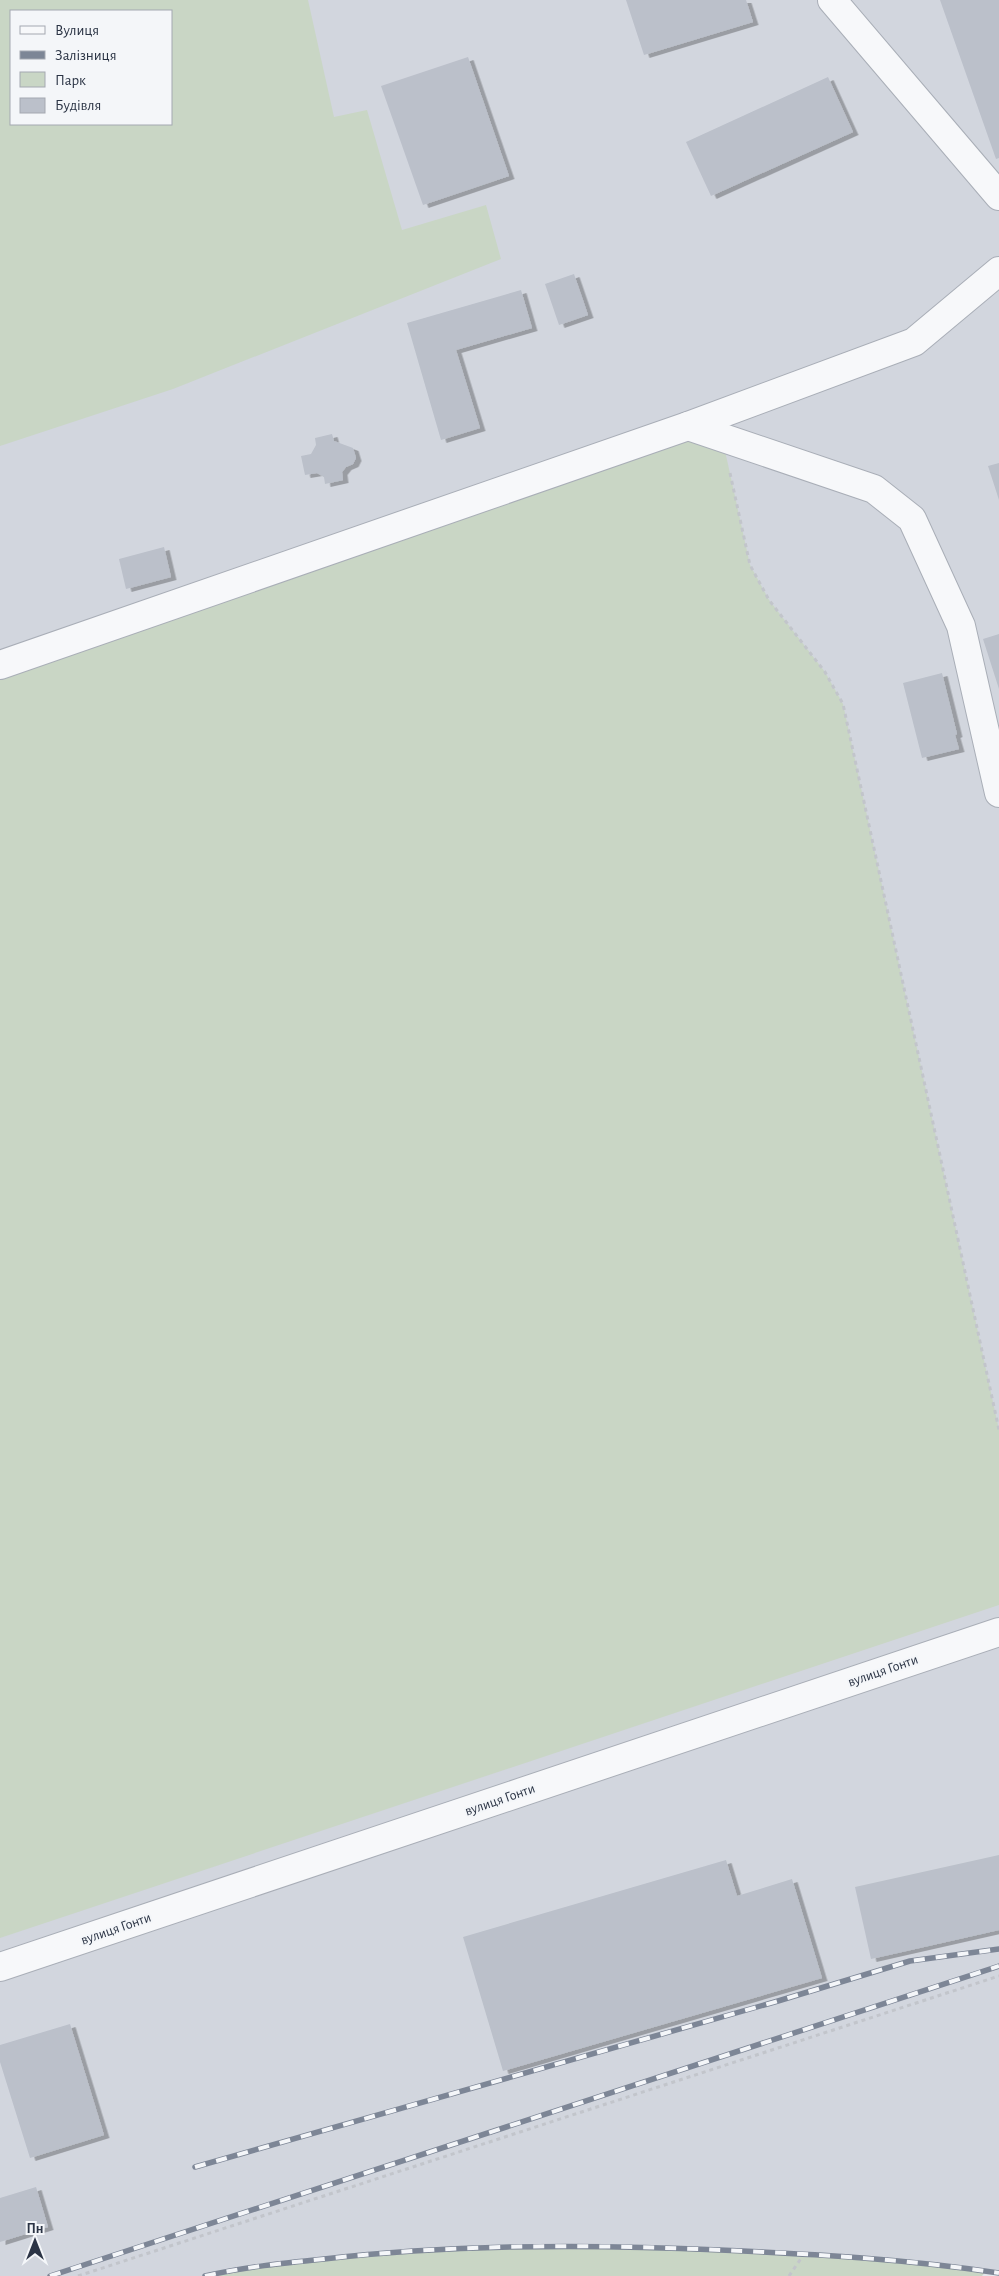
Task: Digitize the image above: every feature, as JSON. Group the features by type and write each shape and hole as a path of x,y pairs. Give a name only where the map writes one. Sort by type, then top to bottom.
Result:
{"street":[{"path":"832,0 999,196"},
{"path":"0,664 688,426 914,342 999,271"},
{"path":"688,426 874,489 912,519 961,626 999,793"},
{"name":"вулиця Гонти","path":"0,1967 999,1632"}],"path":[{"path":"722,437 750,565 769,600 825,672 843,704 999,1430"},
{"path":"78,2276 999,1976"},
{"path":"789,2276 804,2254"}],"shaded area":[{"path":"0,0 999,0 999,2273 895,2260 804,2254 628,2245 540,2245 271,2265 205,2276 0,2276"}],"green space":[{"path":"0,0 308,0 334,117 367,110 402,230 486,205 501,259 173,389 0,446"},
{"path":"688,426 722,437 750,565 769,600 825,672 843,704 999,1430 999,1605 0,1938 0,662"},
{"path":"540,2245 708,2248 763,2251 875,2259 986,2271 982,2276 205,2276 288,2261 329,2256 414,2250"}],"building":[{"path":"626,0 746,0 753,22 644,55"},
{"path":"940,0 999,0 999,158 996,159"},
{"path":"468,57 509,176 423,205 381,86"},
{"path":"828,77 853,132 711,196 686,142"},
{"path":"574,274 588,315 559,325 545,284"},
{"path":"521,290 532,328 456,350 480,428 441,440 407,323"},
{"path":"332,434 334,441 353,448 356,458 353,464 346,467 342,472 343,480 325,484 324,477 317,473 305,475 301,456 311,454 316,445 315,438"},
{"path":"999,463 999,500 988,466"},
{"path":"164,547 171,577 126,589 119,559"},
{"path":"999,634 999,689 983,639"},
{"path":"942,673 959,749 922,758 903,683"},
{"path":"999,1855 999,1930 871,1959 855,1887"},
{"path":"726,1860 737,1896 792,1879 822,1978 503,2071 463,1937"},
{"path":"70,2024 104,2135 30,2158 0,2062 0,2045"},
{"path":"36,2187 48,2227 0,2242 0,2198"}],"railway":[{"path":"195,2167 778,2001 910,1961 999,1949"},
{"path":"50,2276 999,1966"},
{"path":"205,2276 264,2266 373,2254 422,2250 571,2246 670,2248 825,2255 929,2264 999,2273"}]}
